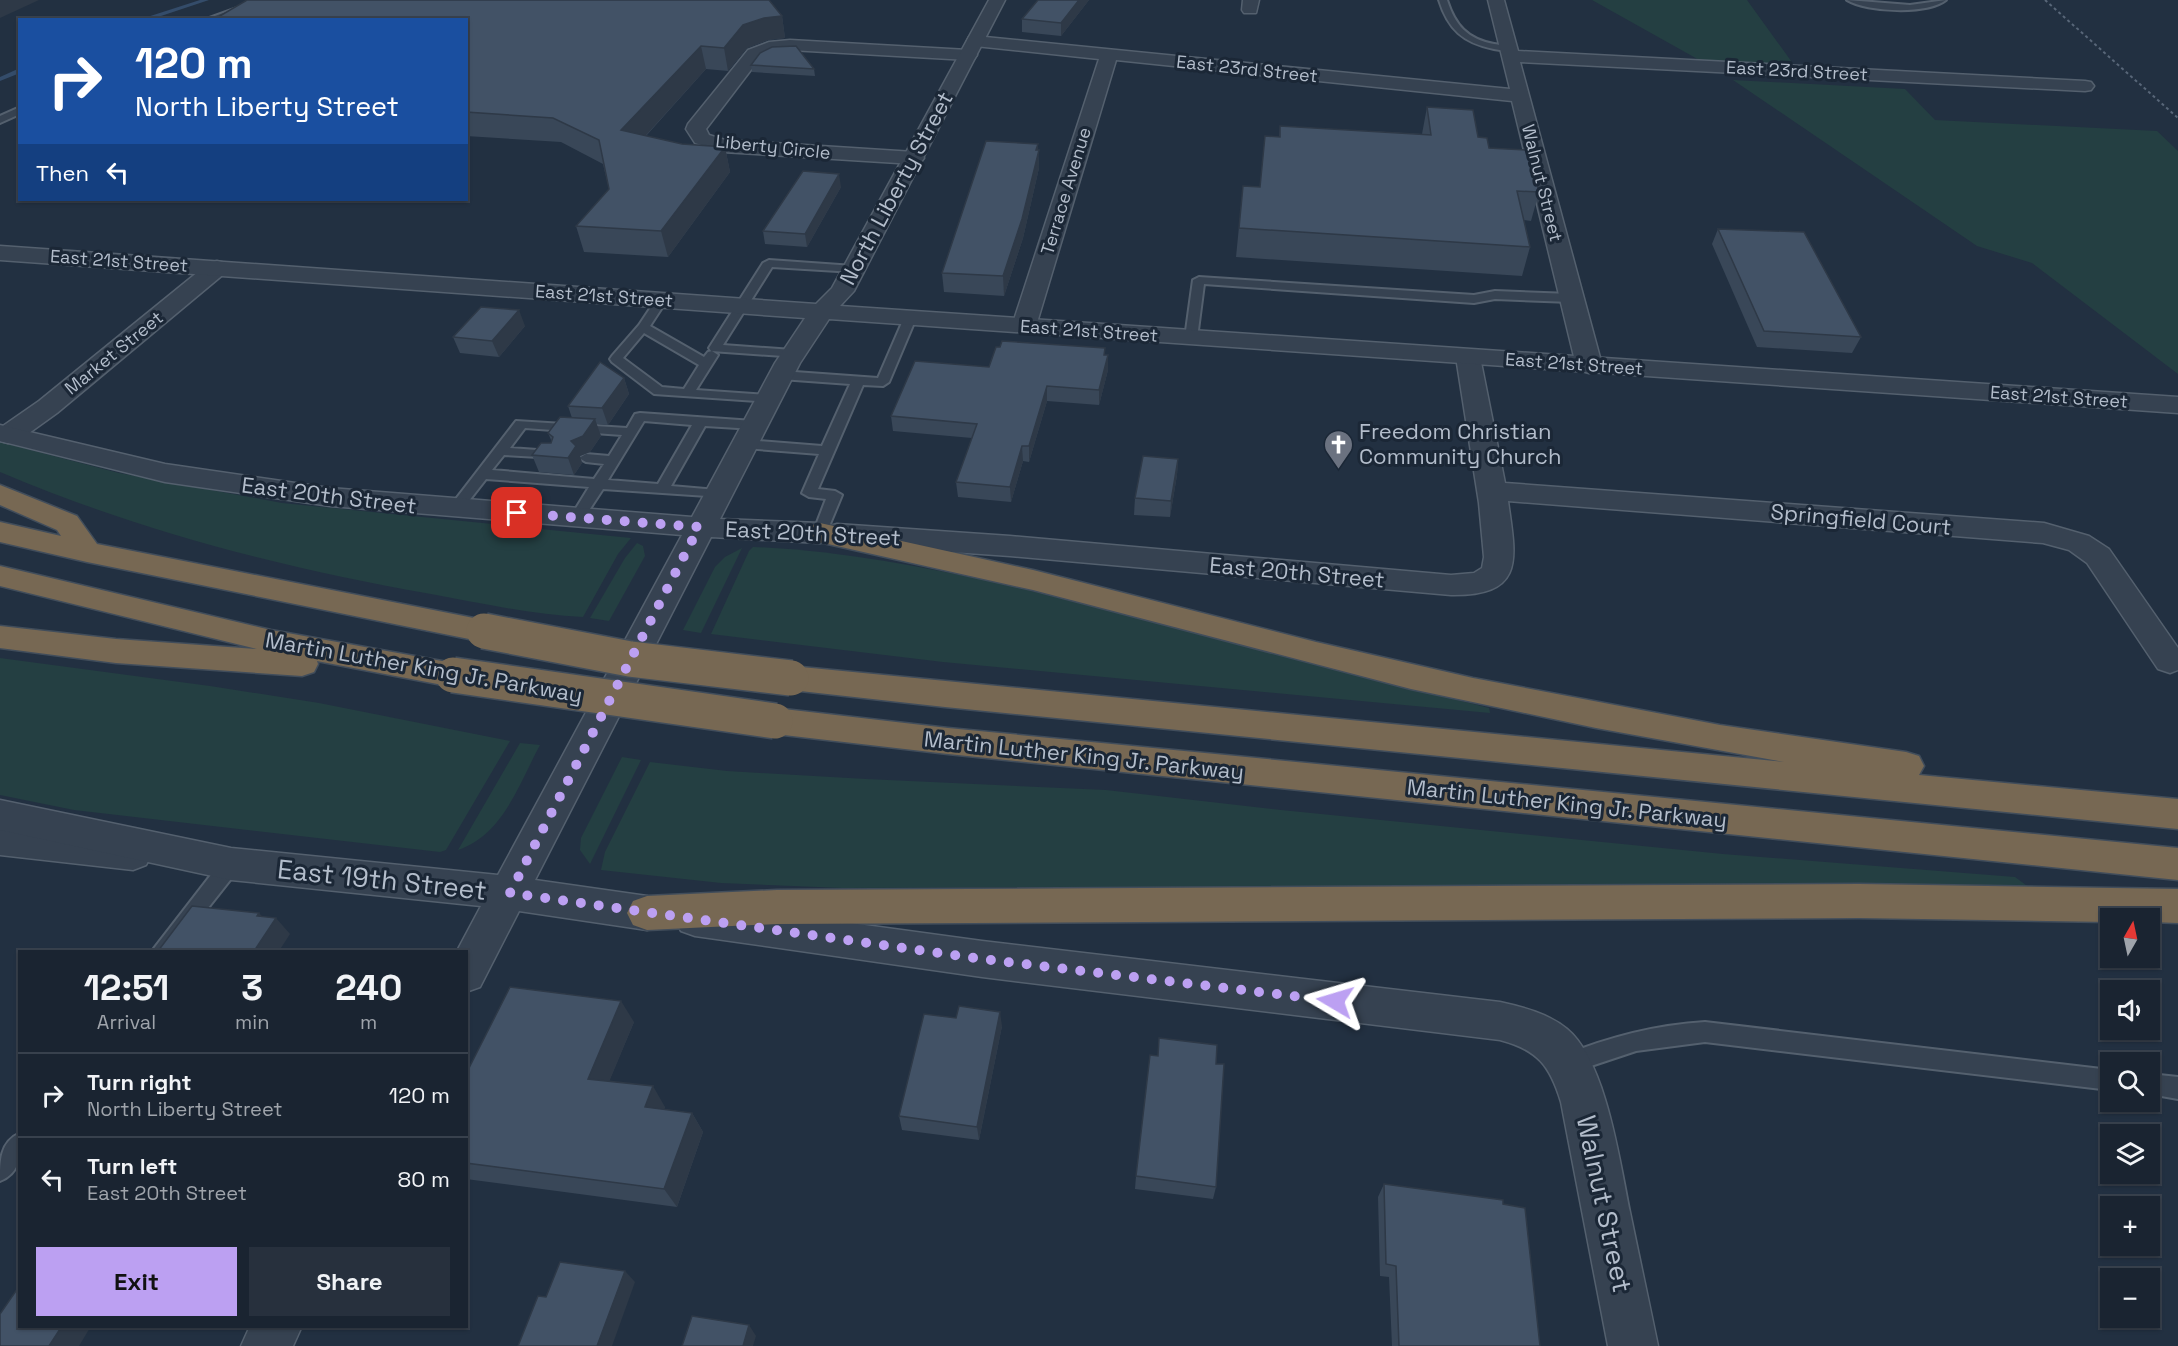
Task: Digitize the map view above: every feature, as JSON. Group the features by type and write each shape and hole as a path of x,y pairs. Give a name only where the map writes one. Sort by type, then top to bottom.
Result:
{"highway":[{"path":"0,494 67,523 87,552"},
{"name":"Martin Luther King Jr. Parkway","path":"0,532 87,552 630,658 969,698 2178,814"},
{"path":"820,533 1032,580 1344,660 1662,729 1811,754 2178,803"},
{"name":"Martin Luther King Jr. Parkway","path":"0,576 260,638 453,675 775,721 948,741 2178,864"},
{"path":"0,637 116,651 453,675"},
{"path":"647,913 789,907 1859,901 2178,906"}],"street":[{"name":"North Liberty Street","path":"468,970 768,399 820,311 842,291 997,0"},
{"name":"Walnut Street","path":"1496,0 1589,365"},
{"name":"Liberty Circle","path":"914,158 723,146 702,139 696,129 754,54 769,47 789,45 971,48"},
{"name":"East 23rd Street","path":"971,48 1109,55 1520,96"},
{"name":"East 23rd Street","path":"1509,52 2085,86"},
{"name":"Terrace Avenue","path":"1024,326 1109,55"},
{"name":"East 21st Street","path":"0,253 1191,338 2178,405"},
{"name":"Market Street","path":"4,434 48,407 217,268"},
{"path":"1468,357 1492,491"},
{"name":"East 20th Street","path":"4,434 133,466 200,479 330,497 699,527 1010,546 1451,585 1470,585 1487,580 1496,571 1500,560 1492,491"},
{"name":"Springfield Court","path":"1492,491 2044,533 2079,543 2098,556 2170,661"},
{"path":"0,815 231,864"},
{"name":"East 19th Street","path":"0,840 510,893 993,960 1500,1021 1524,1026 1542,1034 1570,1063"},
{"name":"Walnut Street","path":"1570,1063 1588,1123 1633,1346"},
{"path":"266,1346 276,1328"}],"lane":[{"path":"214,18 267,0"},
{"path":"1443,0 1447,15 1460,34 1482,44 1509,52"},
{"path":"1851,0 1906,8 1921,7 1942,0"},
{"path":"0,120 18,111"},
{"path":"688,393 769,263 854,269"},
{"path":"1191,338 1199,280 1474,299 1495,295 1571,298"},
{"path":"661,300 643,327 616,359 642,371 659,391 768,399"},
{"path":"577,518 640,417 700,422 768,399 858,381 883,382 910,318"},
{"path":"643,327 682,354 707,364"},
{"path":"715,348 827,451"},
{"path":"820,533 835,495 809,493 858,381"},
{"path":"662,489 700,422"},
{"path":"456,508 521,424 631,432"},
{"path":"500,451 550,455"},
{"path":"586,458 613,460"},
{"path":"483,474 717,494"},
{"path":"163,950 231,864"},
{"path":"1570,1063 1642,1038 1670,1033 1704,1032 2100,1079"},
{"path":"2160,1085 2178,1088"},
{"path":"0,1170 18,1147"}],"green space":[{"path":"1592,0 1747,0 1794,65 1701,61"},
{"path":"1733,80 1905,89 1935,120 2157,131 2178,151 2178,374 2032,263 1977,246"},
{"path":"0,442 119,473 282,503 631,538 618,554 583,617 526,611 320,572 212,545 106,513 0,472"},
{"path":"637,543 643,546 645,556 609,621 590,618 625,558"},
{"path":"753,547 847,556 1004,584 1489,708 1490,713 943,662 711,634 749,551"},
{"path":"742,548 701,633 683,630 715,567 725,557"},
{"path":"0,658 319,703 510,741 446,850 440,852 74,810 0,795"},
{"path":"520,743 540,745 517,791 487,833 474,843 458,850"},
{"path":"622,757 641,760 590,864 580,850 581,838"},
{"path":"650,762 727,771 1106,790 1281,810 1723,854 2015,877 2030,888 1632,886 842,888 721,883 601,870 605,852"}],"building":[{"path":"247,0 769,0 782,16 764,18 743,25 724,48 701,46 621,130 682,144 725,147 661,231 576,226 609,189 599,140 553,118 468,112 468,18 216,18"},
{"path":"1038,0 1079,0 1061,23 1022,19"},
{"path":"796,46 814,69 751,65 760,53 772,47"},
{"path":"1427,107 1473,110 1478,137 1487,138 1489,148 1528,150 1539,192 1517,191 1530,247 1239,228 1243,186 1260,187 1265,136 1280,137 1280,126 1431,135"},
{"path":"986,141 1038,144 1036,150 1039,150 1022,219 1003,276 942,273"},
{"path":"803,171 839,174 805,234 763,231"},
{"path":"1718,229 1804,232 1861,337 1764,331"},
{"path":"481,307 519,310 492,341 453,337"},
{"path":"1002,341 1105,348 1104,355 1108,355 1099,390 1047,386 1029,446 1022,446 1010,487 956,482 977,424 891,416 915,361 989,367 996,347 1000,347"},
{"path":"600,362 624,378 602,408 568,406"},
{"path":"560,417 595,419 583,436 571,441 576,446 568,458 532,455 541,443 551,443 553,437 548,433"},
{"path":"1143,456 1178,459 1171,501 1135,498"},
{"path":"192,906 259,913 257,916 276,918 255,950 159,950"},
{"path":"510,987 621,1001 588,1079 653,1086 645,1107 692,1113 664,1189 468,1163 468,1070"},
{"path":"959,1006 1000,1012 977,1127 899,1116 924,1014 956,1018"},
{"path":"1159,1038 1217,1045 1216,1064 1224,1064 1216,1187 1136,1176 1150,1055 1158,1056"},
{"path":"1384,1184 1503,1200 1503,1204 1525,1208 1540,1346 1399,1346 1396,1266 1386,1264"},
{"path":"560,1262 625,1271 597,1346 518,1346 538,1296 546,1297"},
{"path":"18,1288 18,1328 61,1328 49,1346 0,1346 0,1314"},
{"path":"692,1316 749,1325 743,1346 682,1346"}],"waterway":[{"path":"148,18 206,0"},
{"path":"0,79 18,71"}],"railway":[{"path":"2045,0 2178,118"}],"place":[{"name":"Freedom Christian Community Church","path":"1338,470"}],"route":[{"path":"517,513 699,527 510,893 982,959 1335,1001"}]}
